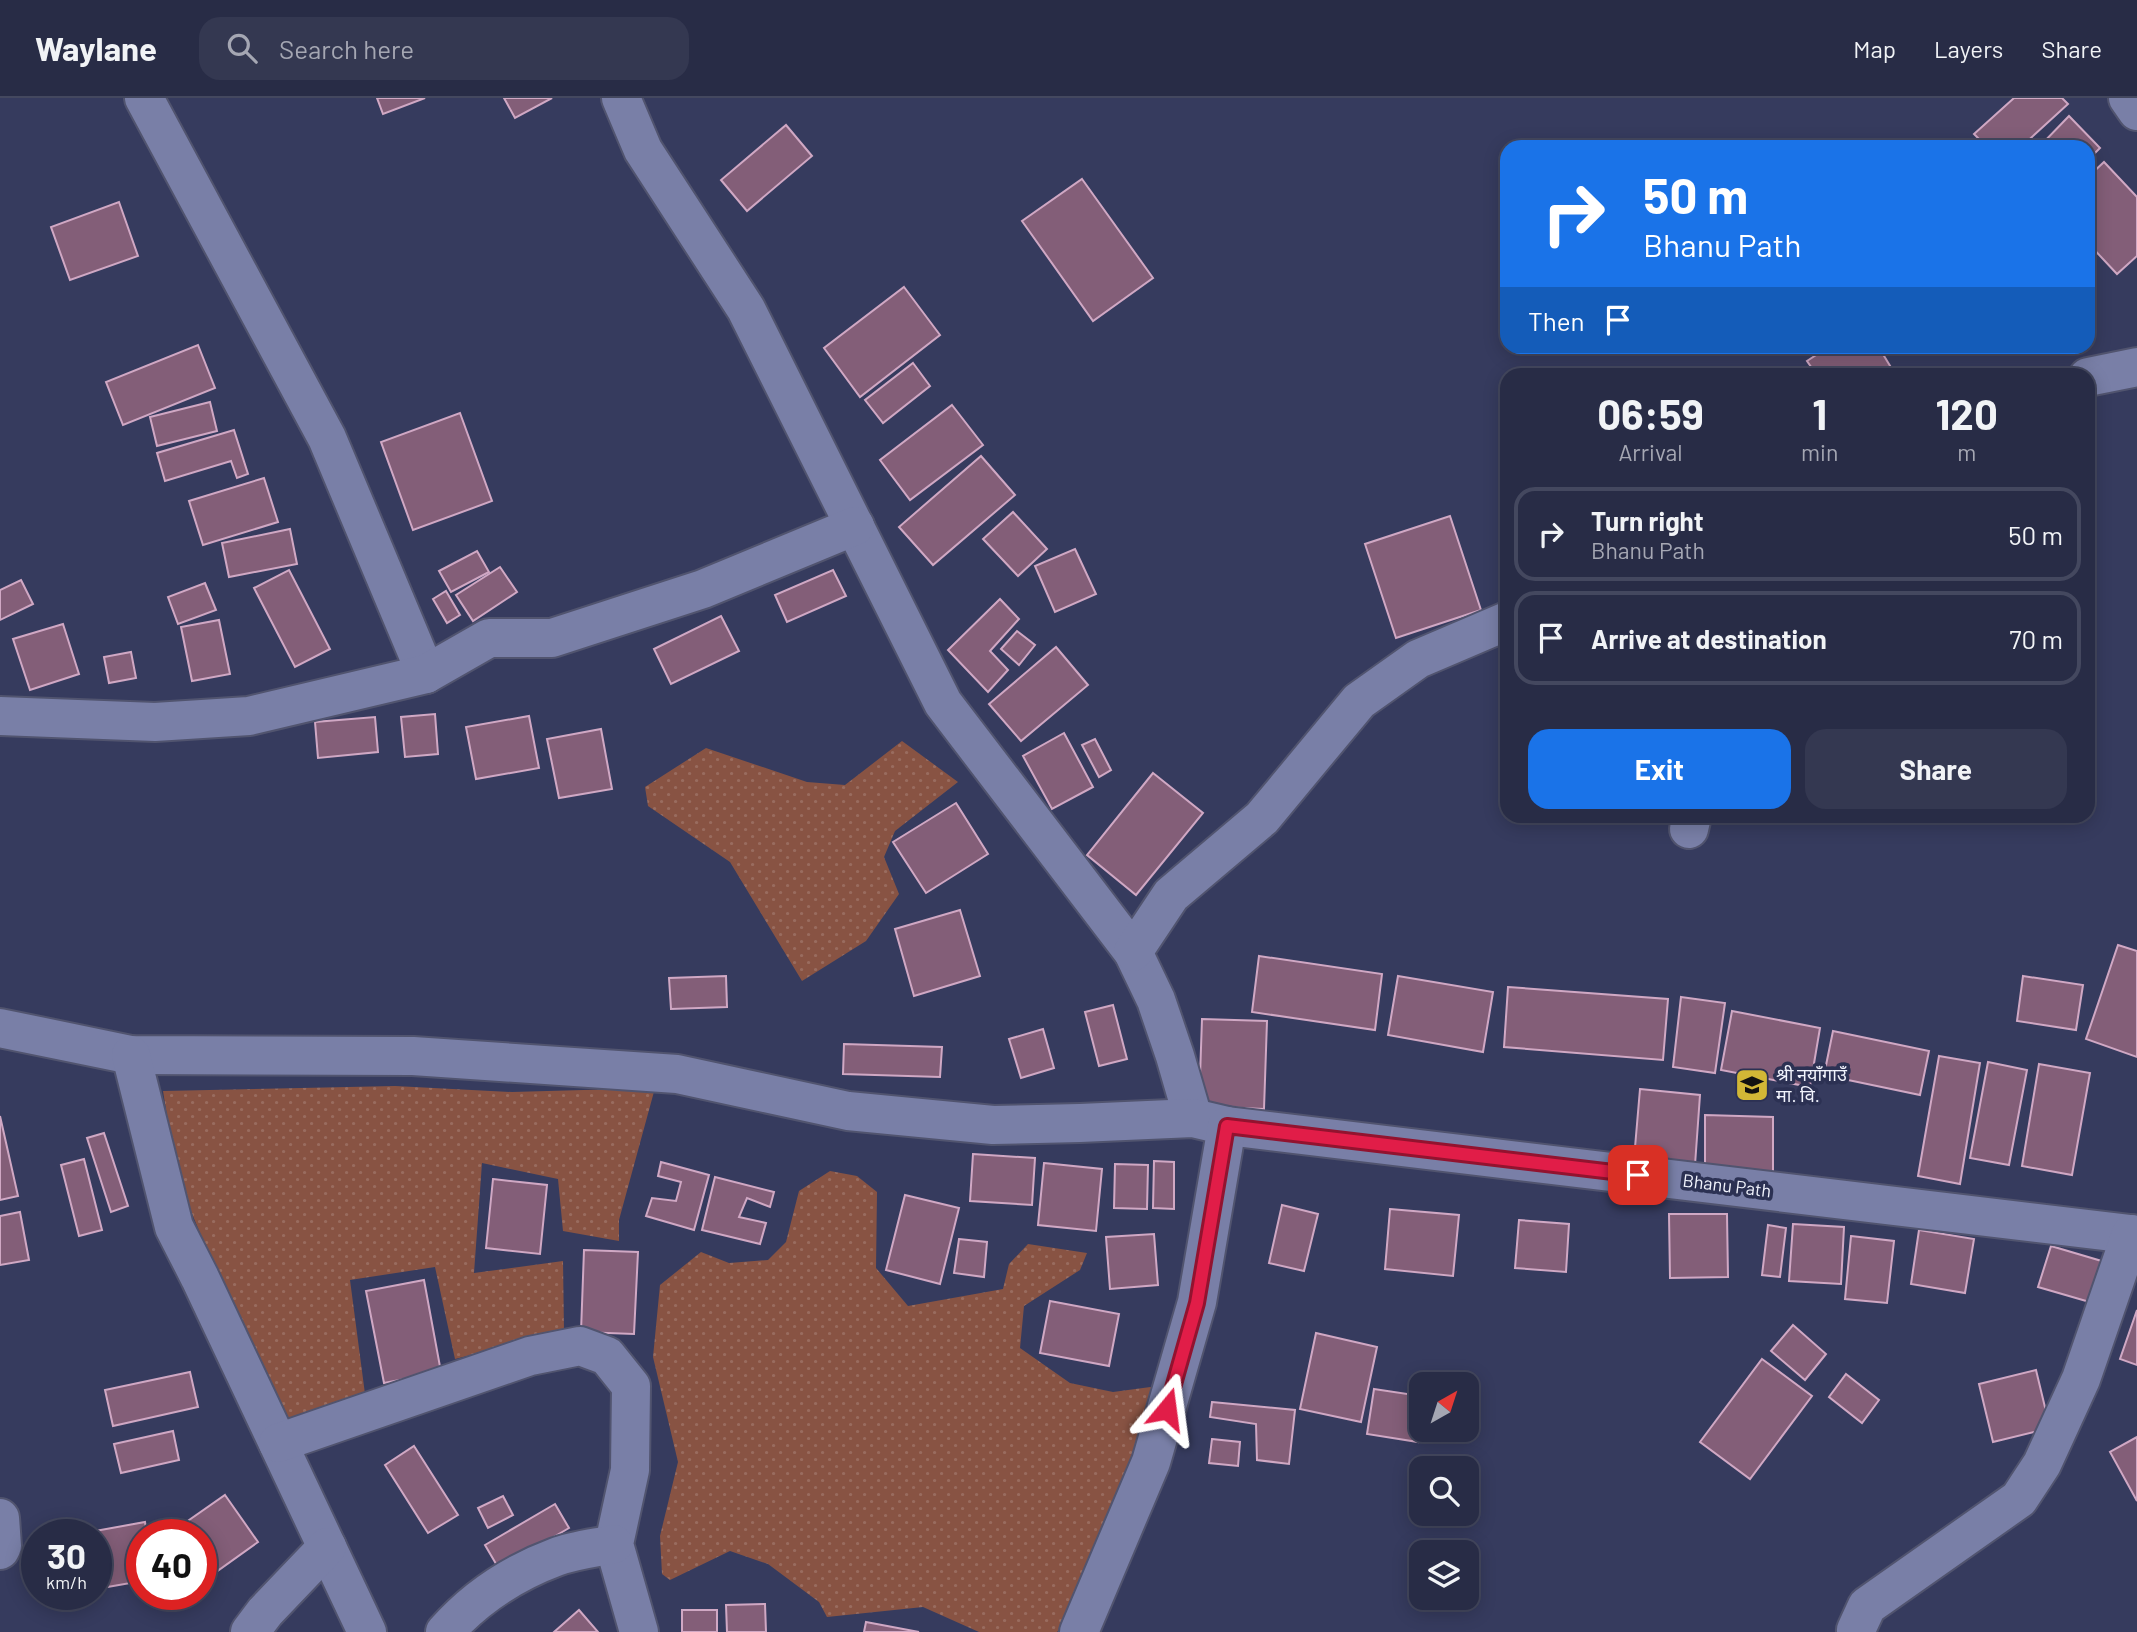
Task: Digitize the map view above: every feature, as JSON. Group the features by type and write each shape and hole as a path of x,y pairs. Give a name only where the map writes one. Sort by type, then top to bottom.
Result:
{"street":[{"path":"144,98 327,438 426,674"},
{"path":"621,98 643,150 746,309 943,703 1133,952 1156,1000 1175,1056 1210,1122 1197,1303 1151,1462 1079,1632"},
{"path":"2128,98 2137,111"},
{"path":"2095,376 2137,367"},
{"path":"0,716 155,722 249,716 426,674 489,638 552,638 703,589 855,526"},
{"path":"1133,952 1171,895 1262,818 1359,701 1418,659 1500,624"},
{"name":"Bhanu Path","path":"0,1028 131,1055 413,1056 677,1074 849,1111 993,1125 1210,1122 2134,1235"},
{"path":"131,1055 174,1227 367,1632"},
{"path":"1857,1632 1867,1606 2019,1499 2042,1464 2081,1379 2134,1235"},
{"path":"278,1443 530,1356 580,1346 607,1356 631,1385 630,1470 614,1544 639,1632"},
{"path":"0,1518 0,1550"},
{"path":"445,1632 463,1611 503,1582 557,1556 614,1544"},
{"path":"250,1632 265,1612 327,1547"}],"shaded area":[{"path":"902,741 958,782 895,831 884,857 899,894 866,941 802,981 730,862 648,806 645,787 706,748 807,782 845,785"},
{"path":"395,1086 512,1092 655,1088 619,1220 619,1241 563,1231 558,1179 482,1163 474,1273 563,1261 564,1332 455,1359 435,1267 350,1280 365,1394 284,1424 268,1395 177,1178 163,1091"},
{"path":"830,1171 857,1176 877,1192 876,1268 908,1306 1003,1289 1009,1264 1028,1244 1087,1253 1080,1270 1024,1306 1020,1348 1070,1383 1113,1392 1158,1386 1082,1606 1057,1632 979,1632 923,1607 827,1617 819,1602 768,1564 730,1551 670,1580 662,1574 660,1536 678,1462 653,1357 660,1285 701,1252 729,1263 768,1260 786,1242 799,1191"}],"building":[{"path":"377,98 425,98 383,114"},
{"path":"504,98 552,98 515,118"},
{"path":"2014,98 2062,98 2068,104 2029,140 1980,140 1974,134"},
{"path":"2069,116 2092,140 2046,140"},
{"path":"786,125 812,156 747,211 721,180"},
{"path":"2104,162 2137,197 2137,256 2117,274 2095,250 2095,170"},
{"path":"1082,179 1153,278 1093,321 1022,221"},
{"path":"119,202 138,256 70,280 51,227"},
{"path":"904,287 940,335 860,397 824,348"},
{"path":"198,345 215,388 123,425 106,382"},
{"path":"1818,354 1883,354 1891,368 1812,368 1807,361"},
{"path":"913,363 930,386 883,423 865,400"},
{"path":"210,402 217,431 157,446 150,417"},
{"path":"952,405 983,445 910,500 880,460"},
{"path":"460,413 492,501 413,530 381,442"},
{"path":"234,430 248,474 237,478 231,461 165,481 157,453"},
{"path":"981,456 1015,495 933,565 899,527"},
{"path":"264,478 278,522 203,545 189,501"},
{"path":"1013,512 1047,549 1018,576 983,539"},
{"path":"1450,516 1481,610 1396,638 1365,544"},
{"path":"290,529 297,564 229,577 222,543"},
{"path":"1075,549 1096,594 1055,612 1035,566"},
{"path":"477,551 489,572 451,592 439,571"},
{"path":"500,567 517,592 473,621 456,595"},
{"path":"289,570 330,649 295,667 254,588"},
{"path":"833,570 846,596 787,622 775,595"},
{"path":"21,580 33,604 0,620 0,590"},
{"path":"205,583 216,610 178,624 168,597"},
{"path":"446,591 460,615 447,623 433,599"},
{"path":"1000,599 1019,619 990,651 1008,670 988,692 948,650"},
{"path":"721,616 739,651 671,684 654,649"},
{"path":"219,620 230,674 192,681 181,627"},
{"path":"63,624 79,674 30,690 13,639"},
{"path":"1017,631 1035,645 1019,665 1001,649"},
{"path":"1056,647 1088,685 1021,741 989,704"},
{"path":"131,652 136,678 109,683 104,657"},
{"path":"435,714 438,754 405,757 401,717"},
{"path":"529,716 539,768 476,779 466,727"},
{"path":"375,717 378,752 318,758 315,722"},
{"path":"601,729 612,789 559,798 547,739"},
{"path":"1064,733 1093,787 1052,809 1023,756"},
{"path":"1095,739 1111,770 1099,777 1082,745"},
{"path":"1153,773 1203,813 1136,895 1087,855"},
{"path":"956,803 988,854 926,893 893,842"},
{"path":"960,910 980,976 914,996 895,929"},
{"path":"2118,945 2137,951 2137,1057 2086,1039"},
{"path":"1259,956 1382,974 1375,1030 1252,1012"},
{"path":"726,976 727,1007 671,1009 669,978"},
{"path":"1398,976 1493,992 1483,1052 1388,1035"},
{"path":"2023,976 2083,985 2076,1030 2017,1021"},
{"path":"1508,987 1668,999 1663,1060 1504,1047"},
{"path":"1681,997 1725,1003 1715,1073 1673,1067"},
{"path":"1113,1005 1127,1059 1099,1066 1085,1012"},
{"path":"1732,1011 1820,1028 1810,1087 1721,1070"},
{"path":"1202,1019 1267,1021 1264,1109 1199,1106"},
{"path":"1043,1029 1054,1068 1021,1078 1009,1039"},
{"path":"1833,1031 1929,1051 1920,1095 1824,1075"},
{"path":"844,1044 942,1047 940,1077 843,1074"},
{"path":"1939,1056 1980,1063 1960,1184 1918,1176"},
{"path":"1988,1062 2027,1070 2009,1165 1970,1158"},
{"path":"2039,1064 2090,1073 2072,1175 2022,1166"},
{"path":"1640,1089 1700,1095 1695,1165 1634,1159"},
{"path":"1705,1115 1773,1117 1773,1171 1705,1171"},
{"path":"0,1116 18,1196 0,1200"},
{"path":"104,1133 128,1206 111,1212 87,1138"},
{"path":"973,1154 1035,1158 1032,1205 970,1201"},
{"path":"84,1159 102,1230 79,1236 61,1165"},
{"path":"1154,1161 1174,1162 1174,1209 1153,1208"},
{"path":"661,1162 709,1175 694,1230 646,1216 652,1198 676,1201 681,1182 658,1176"},
{"path":"1044,1163 1102,1169 1096,1231 1038,1225"},
{"path":"1115,1164 1148,1165 1147,1209 1114,1208"},
{"path":"715,1177 774,1192 770,1207 747,1198 739,1217 766,1223 760,1244 702,1230"},
{"path":"493,1179 547,1185 540,1254 486,1248"},
{"path":"905,1195 959,1208 940,1284 886,1270"},
{"path":"1282,1205 1318,1214 1304,1271 1269,1263"},
{"path":"1390,1209 1459,1215 1453,1276 1385,1269"},
{"path":"20,1212 29,1260 0,1265 0,1216"},
{"path":"1669,1214 1727,1214 1728,1277 1670,1278"},
{"path":"1519,1220 1569,1224 1566,1272 1515,1268"},
{"path":"1793,1224 1844,1227 1841,1284 1789,1281"},
{"path":"1768,1225 1786,1228 1780,1277 1762,1275"},
{"path":"1919,1230 1974,1239 1965,1293 1911,1284"},
{"path":"1154,1234 1158,1285 1110,1289 1106,1237"},
{"path":"1851,1236 1894,1241 1887,1303 1845,1299"},
{"path":"959,1239 987,1242 984,1277 954,1273"},
{"path":"2051,1246 2105,1262 2093,1303 2038,1287"},
{"path":"584,1250 638,1252 634,1334 581,1332"},
{"path":"424,1280 441,1372 384,1383 366,1291"},
{"path":"1050,1301 1119,1314 1109,1366 1040,1353"},
{"path":"2137,1310 2137,1365 2120,1359"},
{"path":"1793,1325 1826,1354 1805,1380 1771,1351"},
{"path":"1316,1333 1377,1347 1361,1422 1300,1409"},
{"path":"1762,1359 1812,1396 1750,1479 1700,1442"},
{"path":"2036,1370 2050,1428 1993,1442 1979,1384"},
{"path":"190,1372 198,1407 113,1426 105,1390"},
{"path":"1846,1374 1879,1400 1862,1423 1829,1397"},
{"path":"1374,1389 1409,1394 1409,1441 1367,1434"},
{"path":"1212,1402 1295,1410 1289,1464 1257,1460 1256,1424 1210,1417"},
{"path":"173,1431 179,1460 121,1473 114,1444"},
{"path":"2137,1437 2137,1501 2110,1452"},
{"path":"1212,1439 1240,1442 1238,1466 1209,1463"},
{"path":"414,1446 458,1515 428,1533 385,1465"},
{"path":"225,1495 258,1542 217,1571 217,1519 191,1519"},
{"path":"503,1496 513,1515 488,1528 478,1508"},
{"path":"555,1504 569,1528 499,1569 485,1545"},
{"path":"126,1525 126,1584 112,1586 112,1528"},
{"path":"765,1604 766,1632 727,1632 726,1605"},
{"path":"579,1610 598,1632 554,1632"},
{"path":"682,1610 717,1610 717,1632 682,1632"},
{"path":"866,1622 919,1632 864,1632"}],"place":[{"name":"श्री नयाँगाउँ मा. वि.","path":"1752,1085"}],"route":[{"path":"1167,1409 1197,1303 1227,1126 1638,1175"}]}
